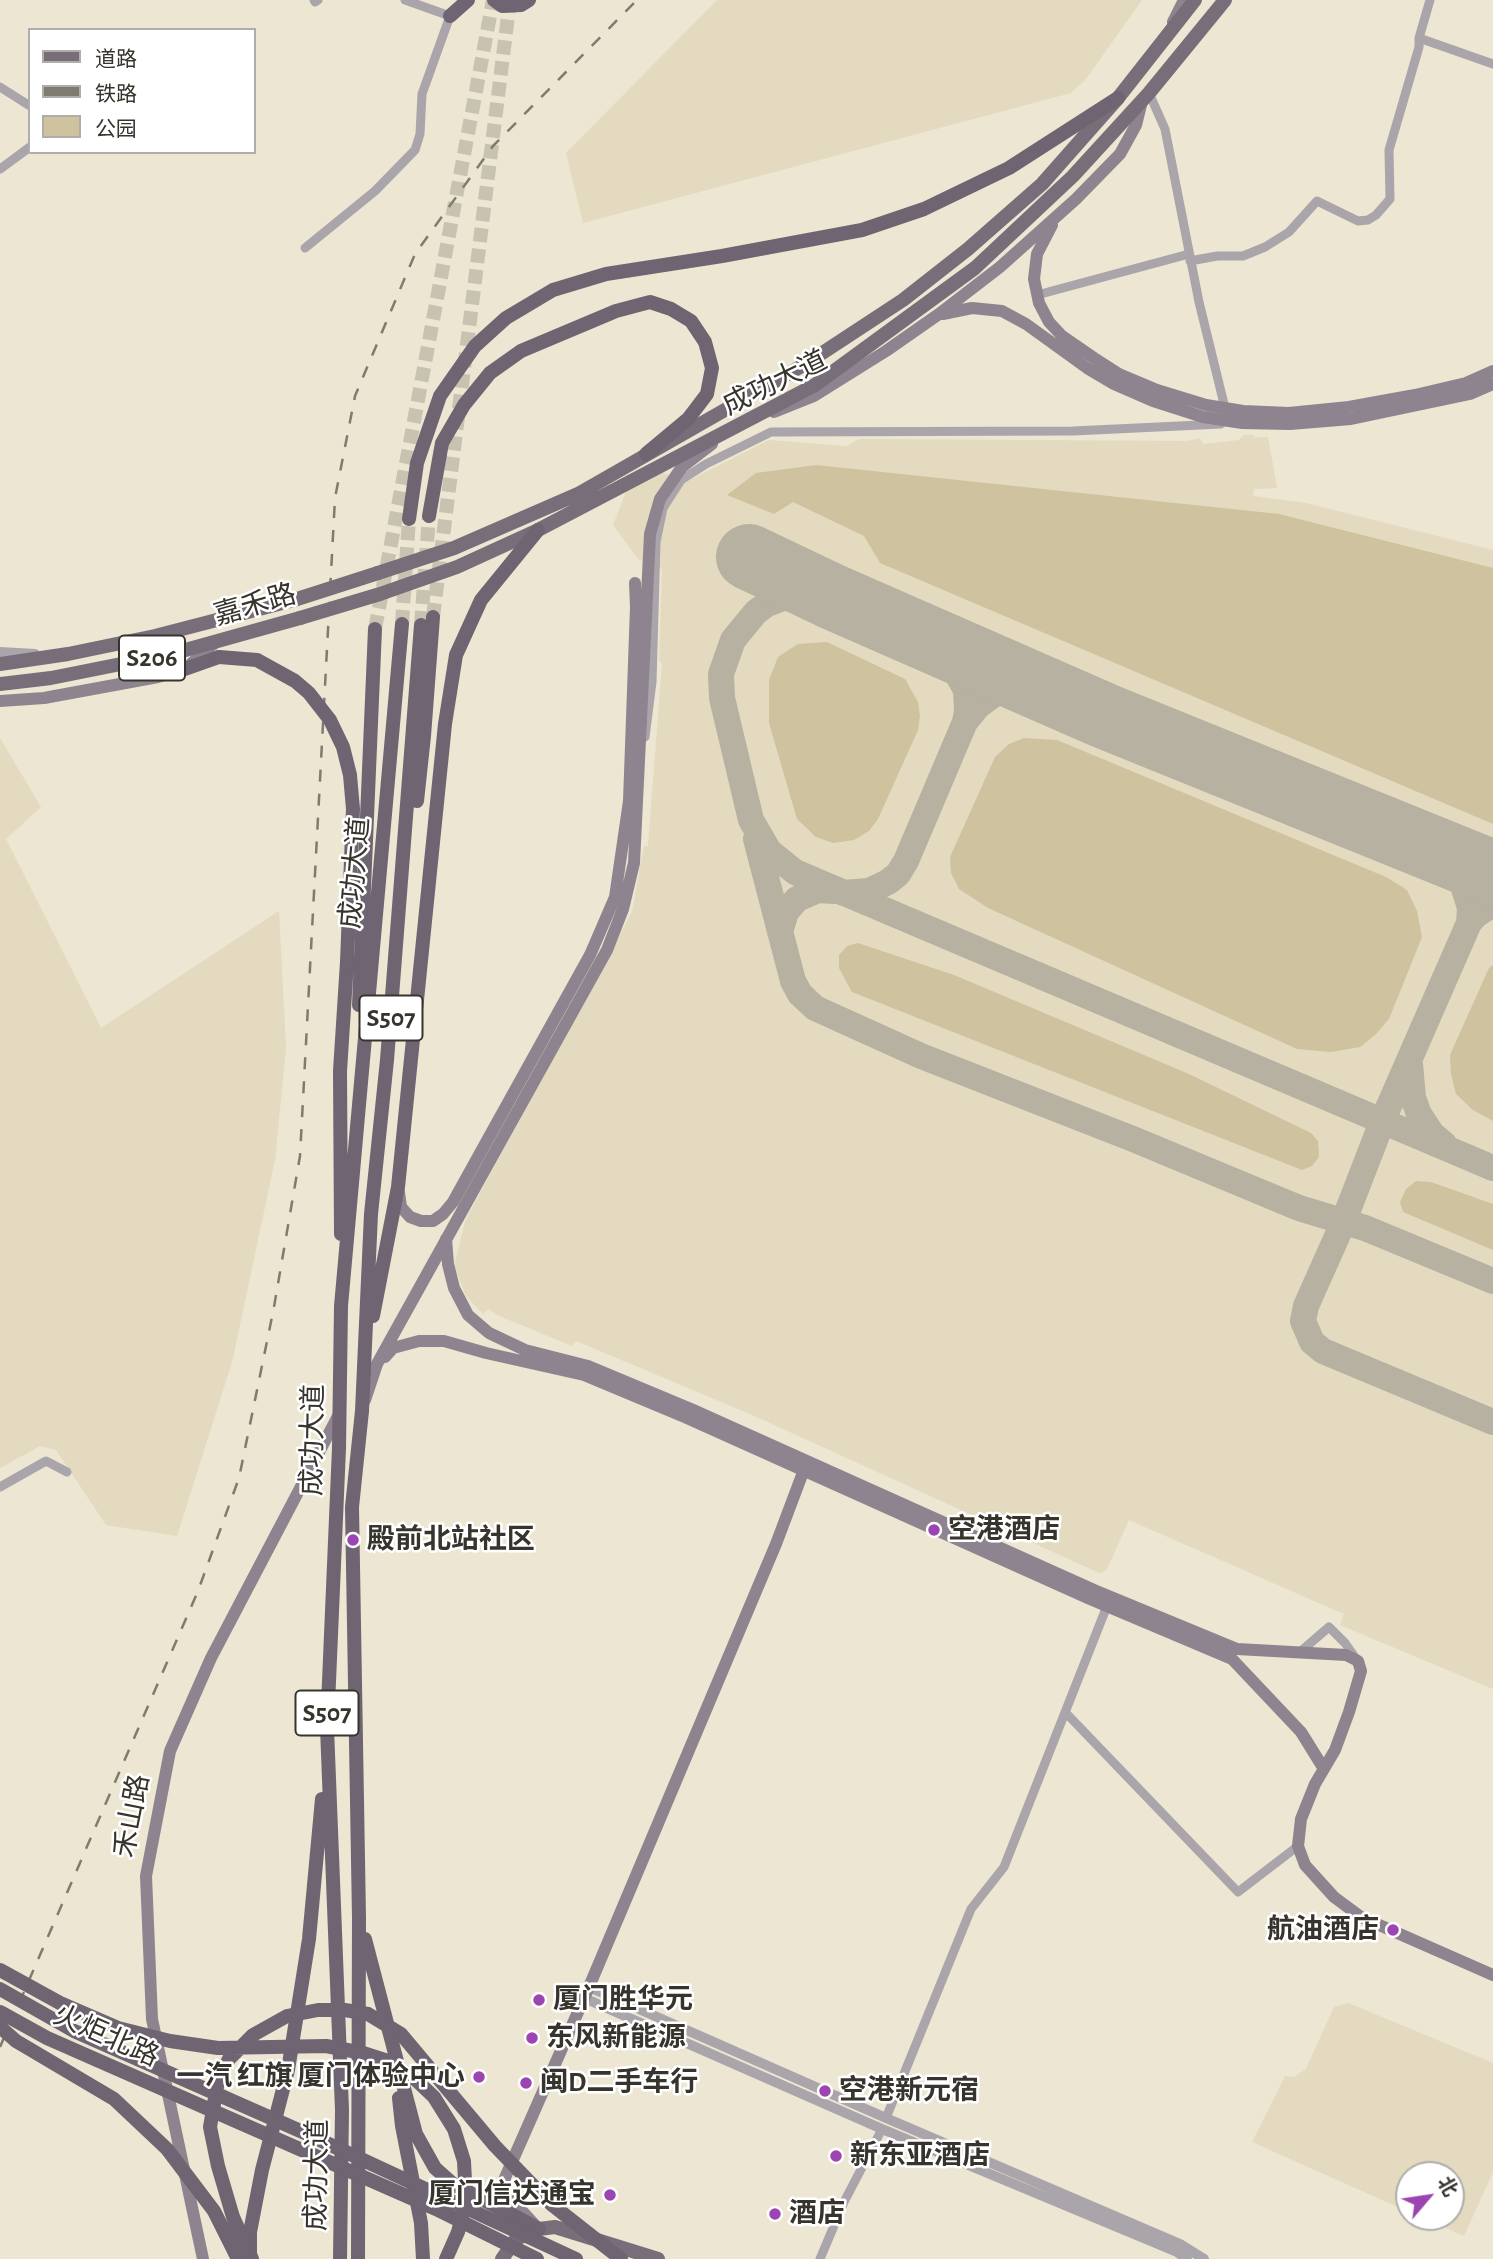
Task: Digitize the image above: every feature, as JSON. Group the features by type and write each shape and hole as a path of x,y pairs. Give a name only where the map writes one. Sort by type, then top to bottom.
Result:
{"highway":[{"path":"450,16 468,0"},
{"path":"494,0 502,6 521,5 528,0"},
{"path":"409,519 417,463 440,396 475,346 506,318 553,290 606,274 862,230 911,213 1009,168 1118,98"},
{"name":"成功大道","path":"429,516 442,443 464,405 490,373 531,346 616,311 650,302 671,309 691,321 705,342 712,369 707,394 688,419 646,454"},
{"name":"成功大道","path":"358,2259 359,1918 352,1507 362,1411 398,1187 445,724 456,655 481,600 538,530"},
{"name":"成功大道","path":"370,1365 371,1214 427,621"},
{"name":"成功大道","path":"340,2259 342,2110 339,1985 327,1728 339,1448 341,1306 401,624"},
{"name":"S507","path":"349,1235 375,629"},
{"path":"185,669 217,649 257,660 295,681 309,693 330,720 343,747 350,775 352,809 347,962 340,1071 341,1306"},
{"path":"251,2259 250,2232 262,2170 288,2070 309,1939 320,1839 327,1728"},
{"path":"359,1918 416,2134 435,2168 453,2184 539,2229"},
{"path":"0,1970 60,2003 118,2028 170,2041 218,2048 326,2046 363,2053 388,2062 416,2080 434,2096 454,2129 464,2161 466,2201 458,2232 446,2259"},
{"name":"火炬北路","path":"0,1989 74,2031 305,2133 576,2259"},
{"path":"251,2259 233,2217 210,2127 218,2081 229,2059 253,2035 287,2016 318,2010 368,2014 401,2034 495,2147 551,2204 621,2259"},
{"name":"火炬北路","path":"0,2011 47,2038 436,2209 537,2259"},
{"path":"0,2027 16,2041 114,2099 167,2149 214,2211 238,2259"},
{"path":"394,2051 402,2126 414,2177 423,2259"}],"main road":[{"path":"1166,38 1184,0"},
{"name":"嘉禾路","path":"0,664 155,636 294,600 454,548 578,494 807,363 903,300 968,249 1042,184 1118,98 1195,0"},
{"name":"嘉禾路","path":"5,683 64,676 171,654 217,649 300,618 457,568 538,530 815,385 975,268 1073,176 1146,97 1228,0"},
{"name":"成功大道","path":"370,1365 409,1306 607,950 623,909 634,863 650,534 660,499 682,467 740,422 782,410 814,396 939,314 1000,267 1120,154 1136,125 1146,97"},
{"path":"1056,217 1037,254 1034,279 1037,295 1049,322 1062,336 1102,363 1157,390 1225,408 1289,413 1349,407 1466,383 1493,371"},
{"path":"939,314 972,308 1002,311 1026,324 1114,384 1165,405 1242,423 1290,424 1350,419 1470,394 1493,384"},
{"path":"398,1187 401,1207 410,1217 421,1221 433,1221 453,1202 590,955 615,897 629,801 635,583"},
{"path":"0,701 36,699 158,677 185,669"},
{"path":"5,683 36,699"},
{"path":"446,1239 454,1288 468,1315 489,1333 525,1350 588,1366 691,1409 805,1467 1107,1606 1232,1660 1301,1732 1324,1769"},
{"path":"370,1365 393,1348 419,1341 444,1341 584,1375 1237,1649 1346,1655 1358,1661 1361,1671 1356,1692 1335,1750 1301,1819 1298,1846 1305,1865 1334,1897 1361,1917 1493,1975"},
{"name":"禾山路","path":"203,2259 152,2019 146,1876 170,1751 211,1658 338,1416"},
{"path":"539,2229 512,2200 503,2180 587,1992 776,1544 805,1467"},
{"path":"502,2259 516,2239 539,2229 555,2227 658,2259"}],"street":[{"path":"304,248 375,191 415,150 420,134 422,94 450,16 405,0"},
{"path":"1037,295 1190,258 1243,256 1265,247 1289,232 1317,201 1358,221 1368,220 1376,215 1390,200 1390,150 1430,0"},
{"path":"1419,38 1493,64"},
{"path":"0,87 28,105"},
{"path":"1146,97 1165,129 1190,258 1225,408"},
{"path":"0,169 28,148"},
{"path":"639,784 652,682 656,542 663,508 681,480 706,464 771,432 1073,431 1242,423"},
{"path":"0,652 55,656"},
{"path":"0,1487 46,1461 67,1472"},
{"path":"820,2259 844,2202 884,2124 971,1909 1004,1867 1107,1606"},
{"path":"1300,1652 1329,1628 1345,1643 1358,1661"},
{"path":"1065,1712 1238,1892 1298,1846"},
{"path":"587,1992 1177,2252 1187,2259"},
{"path":"884,2124 1180,2244 1204,2259"}],"shaded area":[{"path":"717,0 1142,0 1086,79 1071,93 583,223 566,153"},
{"path":"1244,435 1254,435 1254,438 1268,437 1277,488 1254,489 1253,496 1306,503 1493,550 1493,1689 1340,1625 1344,1614 1129,1520 1107,1569 1101,1573 1097,1572 750,1414 576,1341 572,1346 497,1315 489,1309 483,1314 466,1296 454,1266 465,1222 472,1208 632,912 644,846 648,846 662,664 659,660 662,569 638,559 613,525 629,484 655,470 686,482 769,440 847,446 859,439 1188,441 1200,438 1203,444 1239,440"},
{"path":"0,738 41,807 6,839 101,1028 279,911 286,1048 275,1160 232,1362 177,1536 106,1525 56,1450 40,1446 0,1468"},
{"path":"1348,2003 1493,2063 1493,2172 1464,2236 1452,2231 1465,2231 1465,2161 1395,2161 1395,2206 1252,2142 1285,2076 1294,2077 1306,2069 1334,2007"}],"green space":[{"path":"816,465 1279,514 1493,568 1493,824 880,563 864,536 793,502 774,514 727,495 756,473"},
{"path":"827,642 905,679 918,702 920,716 918,730 878,819 869,831 854,840 833,843 816,837 797,819 769,723 769,680 778,657 798,644"},
{"path":"1024,738 1057,740 1386,877 1407,890 1417,911 1422,937 1389,1019 1360,1047 1331,1052 1297,1049 988,908 959,889 951,873 950,857 995,757 1009,744"},
{"path":"858,943 954,975 1189,1074 1311,1133 1318,1141 1319,1157 1312,1166 1302,1170 852,992 839,968 839,955 847,946"},
{"path":"1493,965 1493,1121 1473,1110 1456,1094 1450,1055 1489,968"},
{"path":"1416,1181 1431,1182 1493,1204 1493,1250 1403,1212 1400,1202 1406,1189"}],"taxiway":[{"path":"1105,716 1044,690 1026,686 997,692 978,706 965,722 966,690 939,648 894,623 817,593 788,596 767,604 756,612 733,640 721,674 722,698 751,820 769,851 795,872 1493,1168"},
{"path":"843,893 869,891 898,874 965,722"},
{"path":"756,839 793,981 800,994 815,1008 921,1056 1299,1208 1365,1228 1493,1281"},
{"path":"1430,846 1445,858 1461,879 1470,908 1469,923 1493,904"},
{"path":"780,932 786,912 797,899 818,890 835,891"},
{"path":"1469,923 1382,1122 1343,1223 1306,1306 1303,1321 1312,1342 1323,1351 1493,1422"},
{"path":"1410,1064 1413,1098 1419,1114 1432,1134 1444,1144"}],"runway":[{"path":"749,557 833,597 1105,716 1493,873"}],"tunnel":[{"path":"375,629 493,0"},
{"path":"433,617 510,0"},
{"path":"421,625 429,516"},
{"path":"402,624 409,519"}],"railway":[{"path":"0,2047 198,1591 239,1478 274,1307 300,1156 335,498 355,396 415,254 493,146 637,0"}],"place":[{"name":"空港酒店","path":"934,1530"},
{"name":"殿前北站社区","path":"353,1540"},
{"name":"航油酒店","path":"1393,1930"},
{"name":"厦门胜华元","path":"539,2000"},
{"name":"东风新能源","path":"532,2038"},
{"name":"一汽 红旗 厦门体验中心","path":"479,2077"},
{"name":"闽D二手车行","path":"526,2083"},
{"name":"空港新元宿","path":"825,2091"},
{"name":"新东亚酒店","path":"836,2156"},
{"name":"厦门信达通宝","path":"610,2195"},
{"name":"酒店","path":"775,2214"}]}
